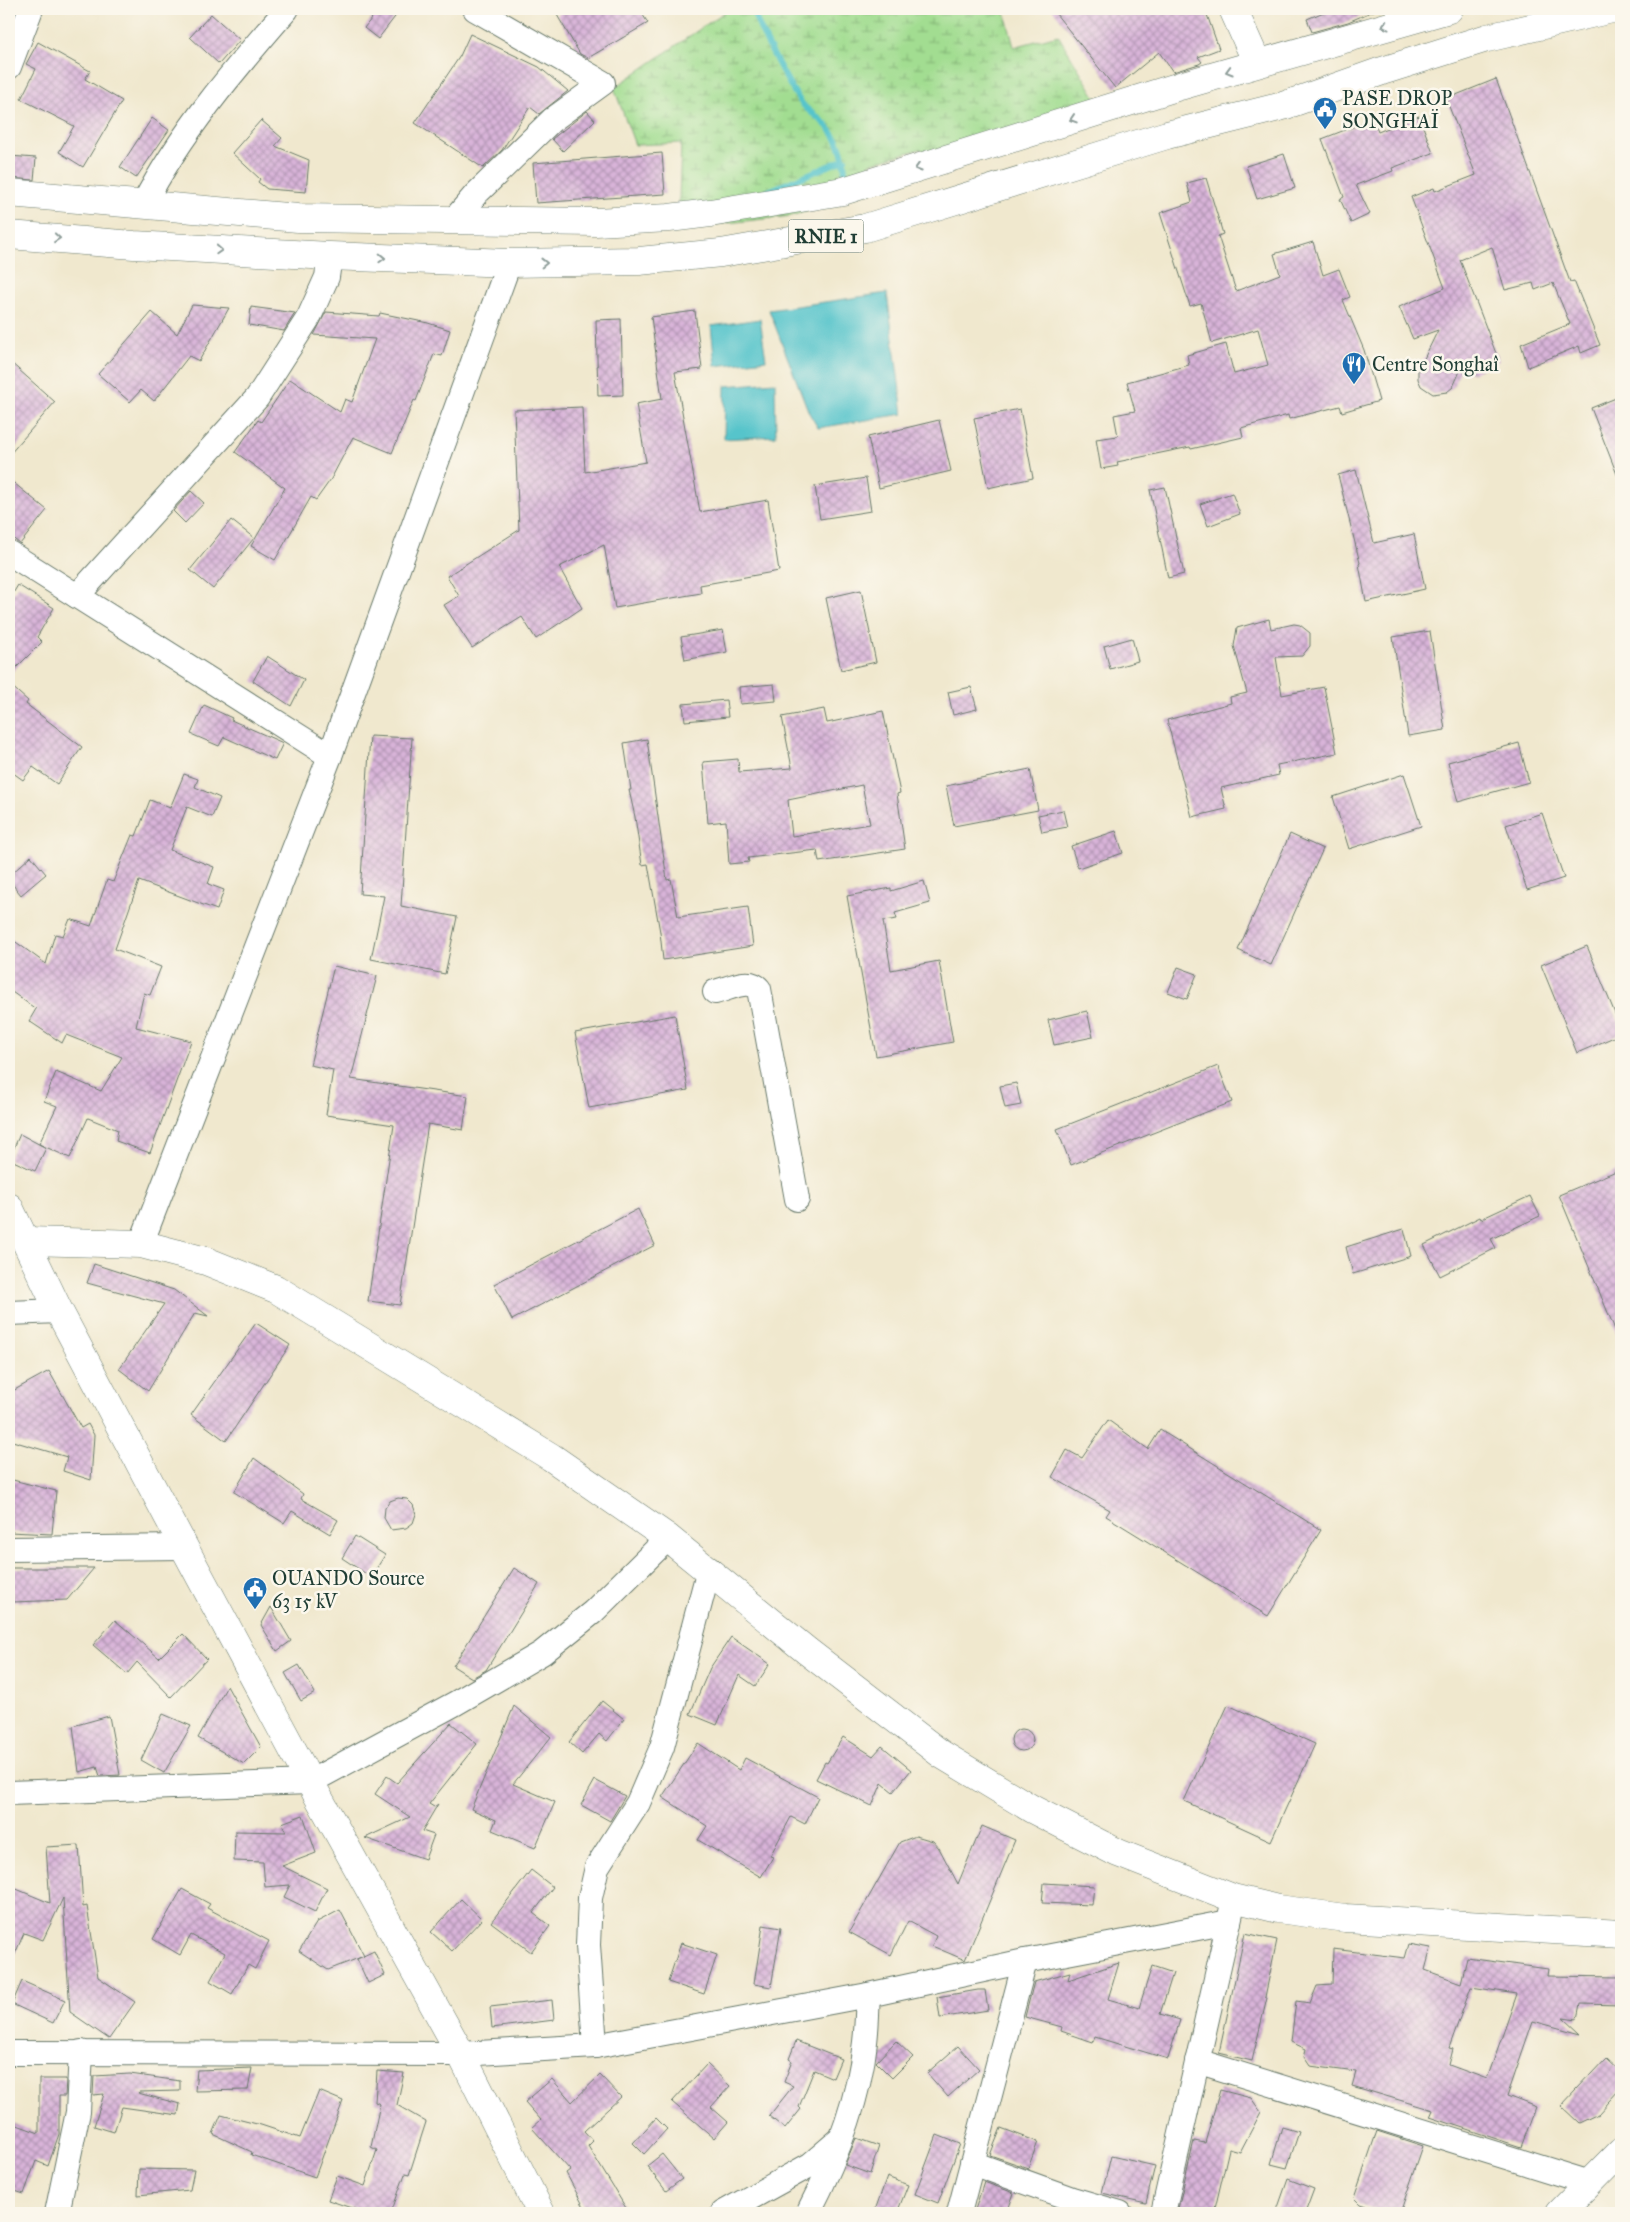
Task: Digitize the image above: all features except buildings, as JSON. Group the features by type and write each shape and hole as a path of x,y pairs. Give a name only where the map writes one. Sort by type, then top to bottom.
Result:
{"main road":[{"path":"1233,9 1257,63"},
{"name":"RNIE 1","path":"9,193 298,218 596,222 668,218 787,202 843,191 1257,63 1449,9"},
{"name":"RNIE 1","path":"9,235 134,245 330,256 509,263 639,261 721,253 865,228 1167,135 1283,106 1382,71 1487,38 1612,9"},
{"path":"9,1207 59,1311 184,1547 310,1782 460,2054 542,2213"},
{"path":"27,1241 140,1244 206,1261 276,1289 551,1457 668,1538 709,1569 807,1651 941,1754 1032,1809 1231,1910 1278,1909 1346,1918 1621,1934"},
{"path":"1560,2213 1621,2151"}],"street":[{"path":"9,67 31,9"},
{"path":"143,205 162,168 234,70 287,9"},
{"path":"453,221 476,194 552,120 603,83 475,9"},
{"path":"77,596 257,398 313,310 327,277 330,256"},
{"path":"140,1244 330,756 509,263"},
{"path":"9,553 330,756"},
{"path":"715,992 749,983 755,984 759,989 797,1199"},
{"path":"9,1312 59,1311"},
{"path":"9,1793 310,1782 456,1703 542,1652 593,1612 668,1538"},
{"path":"9,1549 184,1547"},
{"path":"595,2046 588,1945 590,1898 597,1867 638,1803 662,1747 709,1569"},
{"path":"9,2053 460,2054 595,2046 868,1995 1025,1961 1231,1910 1163,2213"},
{"path":"959,2213 1025,1961"},
{"path":"808,2213 843,2136 860,2075 865,2042 868,1995"},
{"path":"57,2213 78,2112 81,2052"},
{"path":"1197,2061 1590,2183"},
{"path":"723,2213 810,2165 843,2136"},
{"path":"972,2164 1072,2199 1120,2213"}],"green space":[{"path":"729,9 1004,9 1014,47 1058,35 1105,113 945,171 920,149 869,164 870,191 791,216 681,228 679,199 681,143 635,145 614,88"}],"water":[{"path":"887,293 903,414 818,428 809,413 769,310"},
{"path":"760,319 766,360 715,366 711,326"},
{"path":"775,382 776,436 724,439 725,386"}],"waterway":[{"path":"753,9 767,43 784,75 805,107 825,124 838,142 843,155 845,176"},
{"path":"766,192 845,159"}],"place":[{"name":"PASE DROP SONGHAÏ","path":"1325,130"},
{"name":"Centre Songhaî","path":"1354,385"},
{"name":"OUANDO Source 63 15 kV","path":"255,1610"}]}
